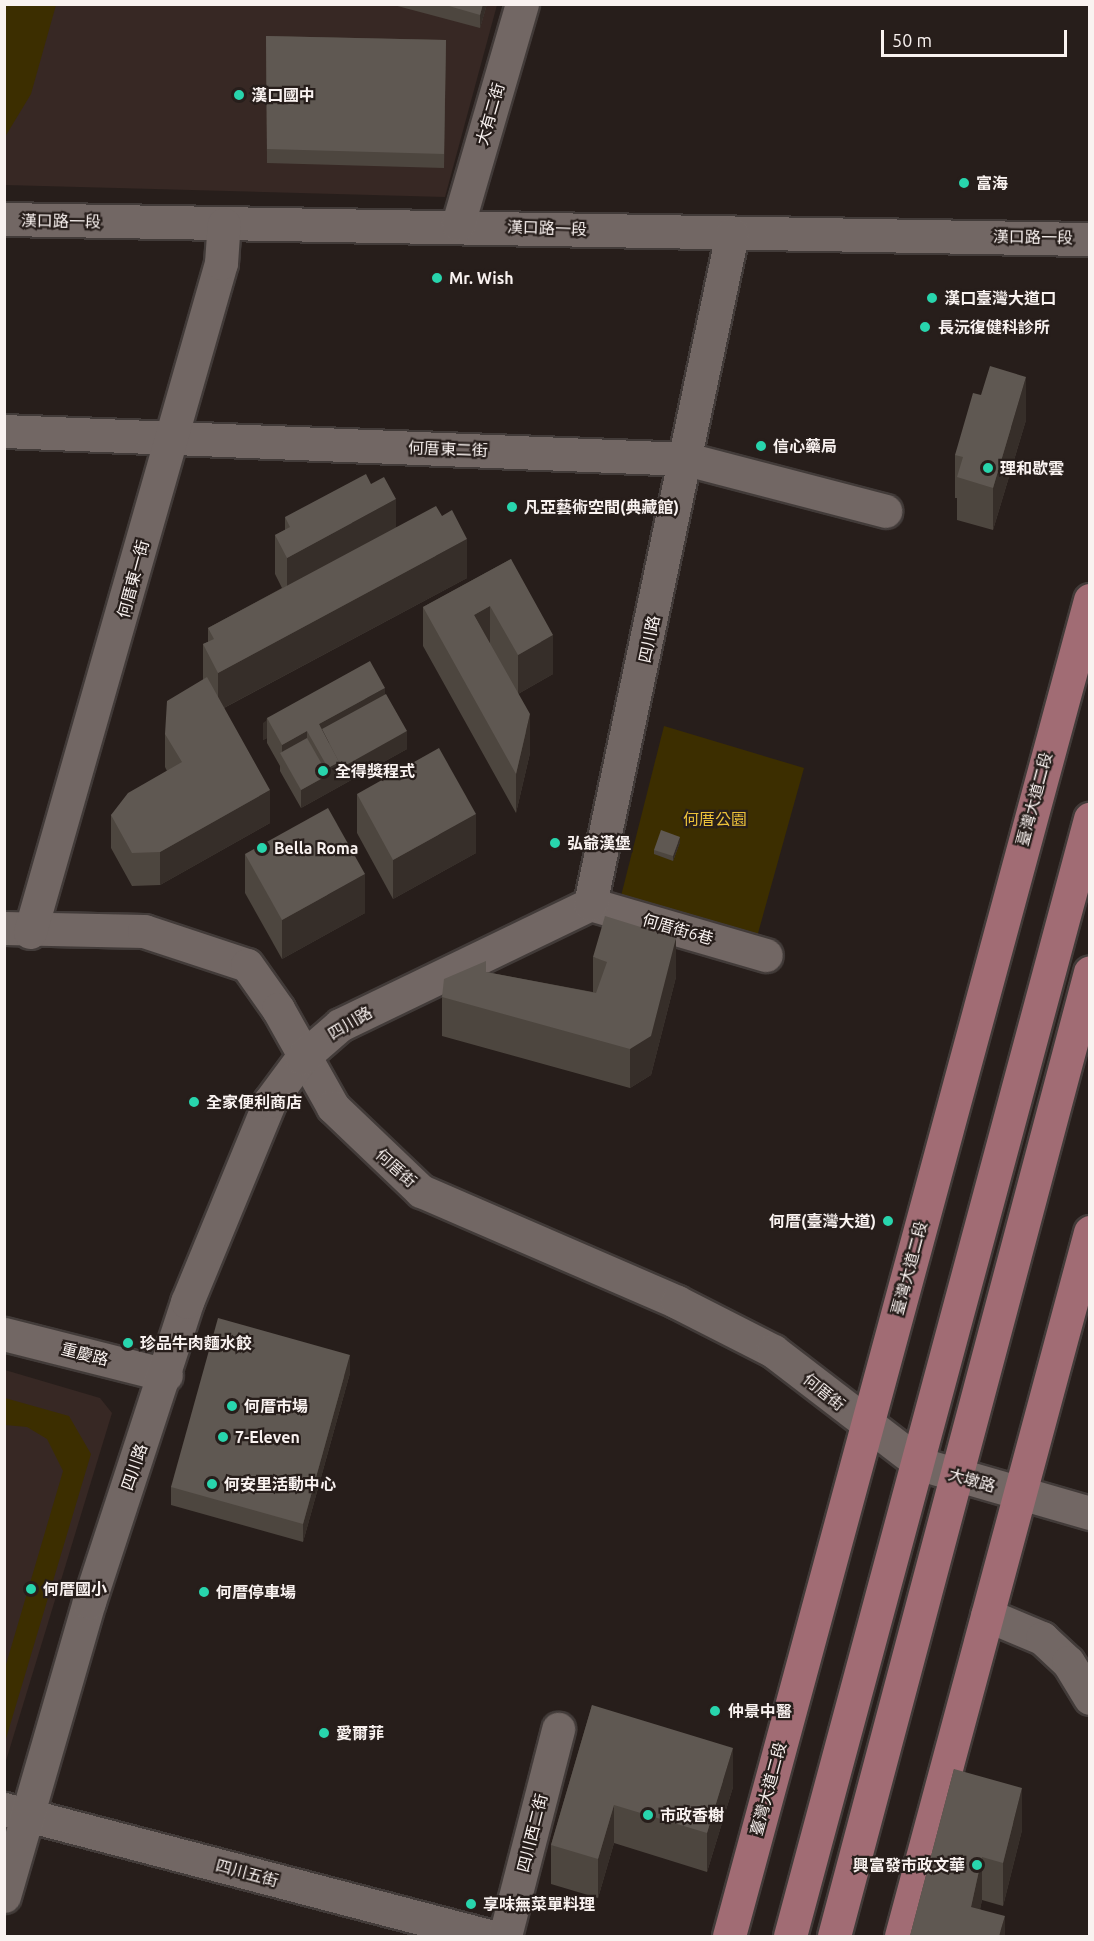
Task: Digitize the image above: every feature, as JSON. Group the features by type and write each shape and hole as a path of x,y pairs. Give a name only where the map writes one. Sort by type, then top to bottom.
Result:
{"main road":[{"name":"臺灣大道二段","path":"729,1936 864,1425 1089,600"},
{"path":"790,1936 920,1464 1089,819"},
{"path":"834,1936 1089,972"},
{"path":"901,1936 1089,1232"}],"street":[{"name":"大有二街","path":"458,224 522,4"},
{"name":"漢口路一段","path":"4,219 224,224 458,224 732,234 1089,239"},
{"name":"何厝東一街","path":"17,930 172,437 221,263 224,224"},
{"name":"四川路","path":"4,1896 15,1812 237,1170 270,1101 302,1058 340,1025 590,904 732,234"},
{"name":"何厝東二街","path":"4,431 686,459 885,511"},
{"name":"何厝街6巷","path":"590,904 766,955"},
{"name":"何厝街","path":"17,930 144,931 247,965 278,1009 302,1058 333,1107 421,1191 677,1302 773,1351 864,1425"},
{"name":"重慶路","path":"4,1334 166,1375"},
{"name":"大墩路","path":"864,1425 920,1464 957,1477 1089,1513"},
{"path":"987,1615 1042,1638 1068,1662 1089,1698"},
{"name":"四川西二街","path":"505,1936 558,1729"},
{"name":"四川五街","path":"15,1812 489,1936"}],"shaded area":[{"name":"漢口國中","path":"5,5 497,5 445,197 5,185"},
{"name":"何厝國小","path":"5,1370 100,1398 112,1413 5,1764"}],"green space":[{"path":"4,5 56,5 31,94 5,137"},
{"name":"何厝公園","path":"664,726 804,768 755,944 620,900"},
{"path":"5,1398 69,1416 91,1454 5,1742 5,1668 63,1471 47,1439 27,1427 5,1425"}],"building":[{"path":"442,4 483,4 480,15"},
{"path":"266,36 446,40 444,154 267,149"},
{"path":"990,366 1026,377 993,488 957,477 963,457 955,455 973,393 981,395"},
{"path":"366,474 371,484 384,477 396,499 287,558 275,535 290,527 285,517"},
{"path":"436,506 442,516 452,510 467,539 218,673 203,644 214,639 208,628"},
{"path":"511,559 553,635 518,655 490,606 474,615 530,714 516,774 423,607"},
{"path":"370,661 385,688 319,724 339,762 328,768 307,731 282,745 267,718"},
{"path":"207,677 270,790 160,852 132,853 111,815 128,793 182,762 165,734 167,701"},
{"path":"386,694 407,731 339,769 339,762 322,729"},
{"path":"307,738 328,775 301,790 280,753"},
{"path":"439,748 476,814 393,860 357,794"},
{"path":"328,808 365,874 282,920 245,854"},
{"path":"661,830 680,837 673,856 654,850"},
{"path":"605,916 676,938 651,1036 630,1049 442,997 444,979 486,961 486,972 596,993 607,962 593,957"},
{"name":"何安里活動中心","path":"218,1318 350,1355 303,1524 171,1487"},
{"path":"592,1705 733,1748 707,1833 614,1805 598,1859 551,1845"},
{"path":"954,1769 1022,1788 1003,1863 982,1857 971,1907 1005,1916 999,1936 910,1936"}],"place":[{"name":"漢口國中","path":"239,95"},
{"name":"富海","path":"964,183"},
{"name":"Mr. Wish","path":"437,278"},
{"name":"漢口臺灣大道口","path":"932,298"},
{"name":"長沅復健科診所","path":"925,327"},
{"name":"信心藥局","path":"761,446"},
{"name":"理和歇雲","path":"988,468"},
{"name":"凡亞藝術空間(典藏館)","path":"512,507"},
{"name":"全得獎程式","path":"323,771"},
{"name":"弘爺漢堡","path":"555,843"},
{"name":"Bella Roma","path":"262,848"},
{"name":"全家便利商店","path":"194,1102"},
{"name":"何厝(臺灣大道)","path":"888,1221"},
{"name":"珍品牛肉麵水餃","path":"128,1343"},
{"name":"何厝市場","path":"232,1406"},
{"name":"7-Eleven","path":"223,1437"},
{"name":"何安里活動中心","path":"212,1484"},
{"name":"何厝國小","path":"31,1589"},
{"name":"何厝停車場","path":"204,1592"},
{"name":"仲景中醫","path":"715,1711"},
{"name":"愛爾菲","path":"324,1733"},
{"name":"市政香榭","path":"648,1815"},
{"name":"興富發市政文華","path":"977,1865"},
{"name":"享味無菜單料理","path":"471,1904"}]}
